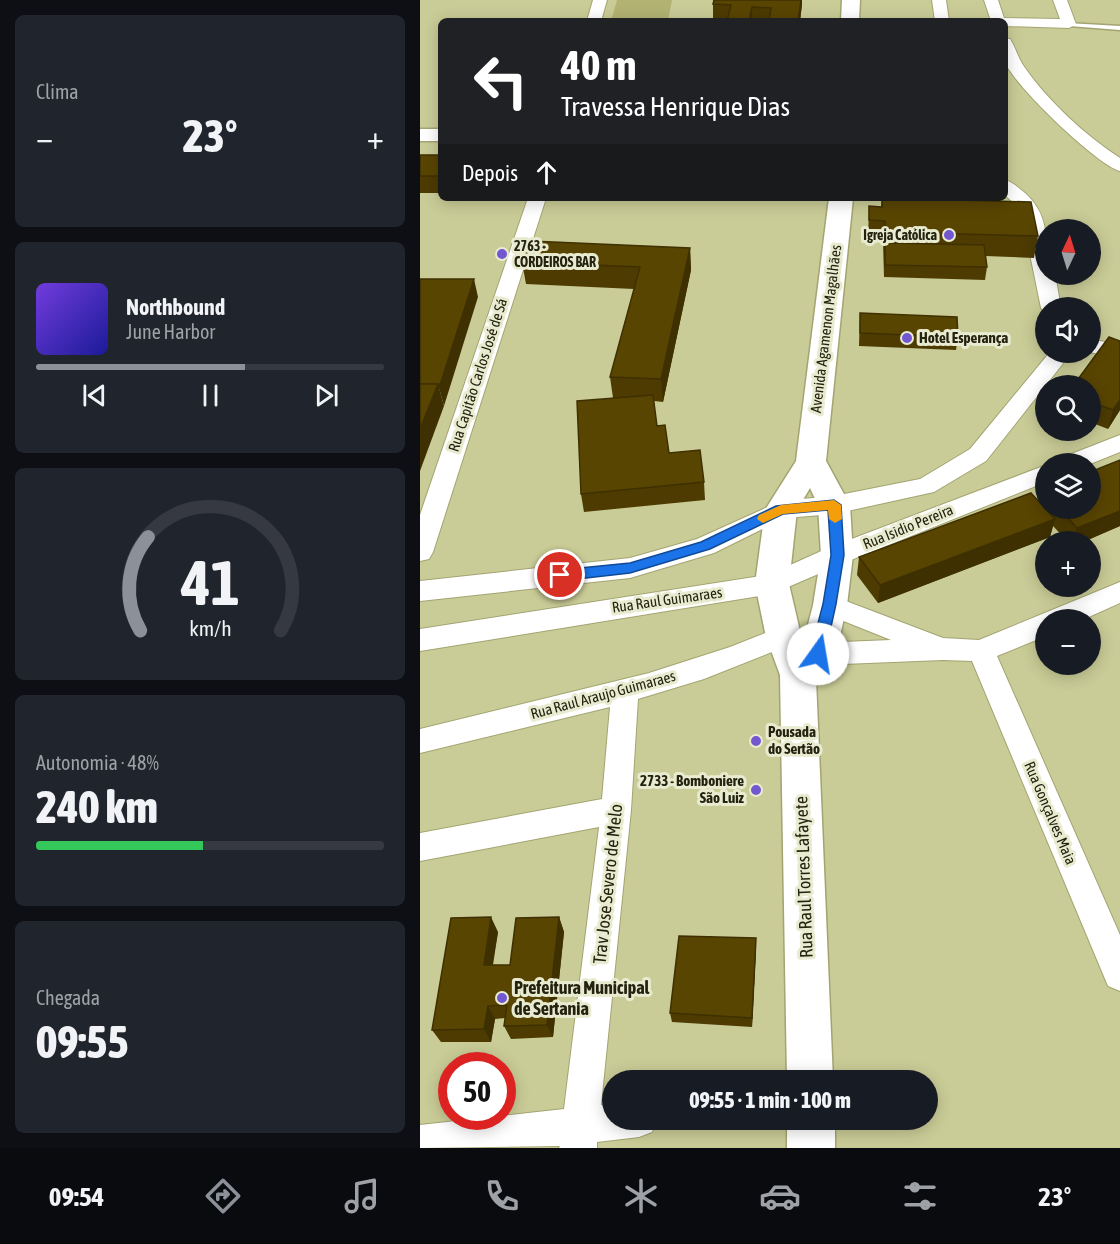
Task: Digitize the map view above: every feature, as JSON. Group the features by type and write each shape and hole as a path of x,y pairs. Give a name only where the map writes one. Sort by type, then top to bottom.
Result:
{"main road":[{"path":"850,18 851,0"},
{"path":"420,135 438,135"},
{"name":"Avenida Agamenon Magalhães","path":"808,665 783,638 772,584 781,510 811,461 841,201"},
{"path":"808,665 830,604 837,555 834,505 811,461"},
{"name":"Rua Raul Torres Lafayete","path":"808,665 810,1070"},
{"path":"811,1130 811,1148"}],"street":[{"path":"595,18 600,0"},
{"path":"939,0 942,18"},
{"path":"991,0 997,18"},
{"path":"1008,22 1069,24 1060,0"},
{"path":"1008,51 1011,60 1026,81 1069,124 1120,166"},
{"path":"1008,81 1026,81"},
{"path":"1008,188 1030,208 1049,297"},
{"name":"Rua Capitão Carlos José de Sá","path":"420,552 536,201"},
{"path":"1101,348 1120,352"},
{"path":"420,591 630,568 705,546 781,510 834,505 926,486 978,455 1053,363"},
{"path":"1096,453 1120,443"},
{"name":"Rua Isidio Pereira","path":"772,584 837,555 1035,477"},
{"name":"Rua Raul Guimaraes","path":"420,640 772,584"},
{"path":"1081,609 1120,592"},
{"path":"830,604 943,649"},
{"path":"808,665 943,649 981,651 1035,629"},
{"name":"Rua Raul Araujo Guimaraes","path":"420,741 625,692 783,638"},
{"name":"Rua Gonçalves Maia","path":"981,651 1120,975"},
{"name":"Trav Jose Severo de Melo","path":"579,1137 616,810 625,692"},
{"path":"420,847 616,810"},
{"path":"420,1143 579,1137 602,1130"}],"lane":[{"path":"1069,24 1120,28"}],"green space":[{"path":"617,0 672,0 669,18 612,18"}],"building":[{"path":"714,0 801,0 798,18 769,18 771,8 752,7 750,18 728,18 731,5 713,4"},
{"path":"420,155 438,155 438,176 420,176"},
{"path":"882,201 1031,202 1035,236 885,232 885,221 869,220 869,206 882,207"},
{"path":"530,241 690,248 661,379 610,377 640,267 522,262"},
{"path":"885,243 984,245 987,267 885,265"},
{"path":"420,279 474,279 439,388 438,384 420,384"},
{"path":"860,313 957,317 958,337 860,333"},
{"path":"1109,337 1120,341 1120,400 1113,410 1101,406 1101,375 1081,375 1090,363 1101,363 1101,348"},
{"path":"420,384 438,384 420,429"},
{"path":"653,395 657,426 665,425 669,453 700,450 704,482 581,494 577,401"},
{"path":"1120,460 1120,511 1101,519 1101,468"},
{"path":"1031,493 1035,497 1035,519 1055,519 880,585 859,557"},
{"path":"1069,519 1100,519 1077,528"},
{"name":"Prefeitura Municipal de Sertania","path":"491,917 484,965 510,965 516,918 559,917 547,1025 504,1026 507,1005 488,1006 484,1029 432,1030 451,918"},
{"path":"679,936 756,938 752,1018 670,1013"}],"slow traffic":[{"path":"763,519 781,510 834,505 835,519"}],"place":[{"name":"Igreja Católica","path":"949,235"},
{"name":"2763 - CORDEIROS BAR","path":"502,254"},
{"name":"Hotel Esperança","path":"907,338"},
{"name":"Pousada do Sertão","path":"756,741"},
{"name":"2733 - Bomboniere São Luiz","path":"756,790"},
{"name":"Prefeitura Municipal de Sertania","path":"502,998"}],"route":[{"path":"560,575 630,568 705,546 781,510 834,505 837,555 830,604 818,654"}]}
